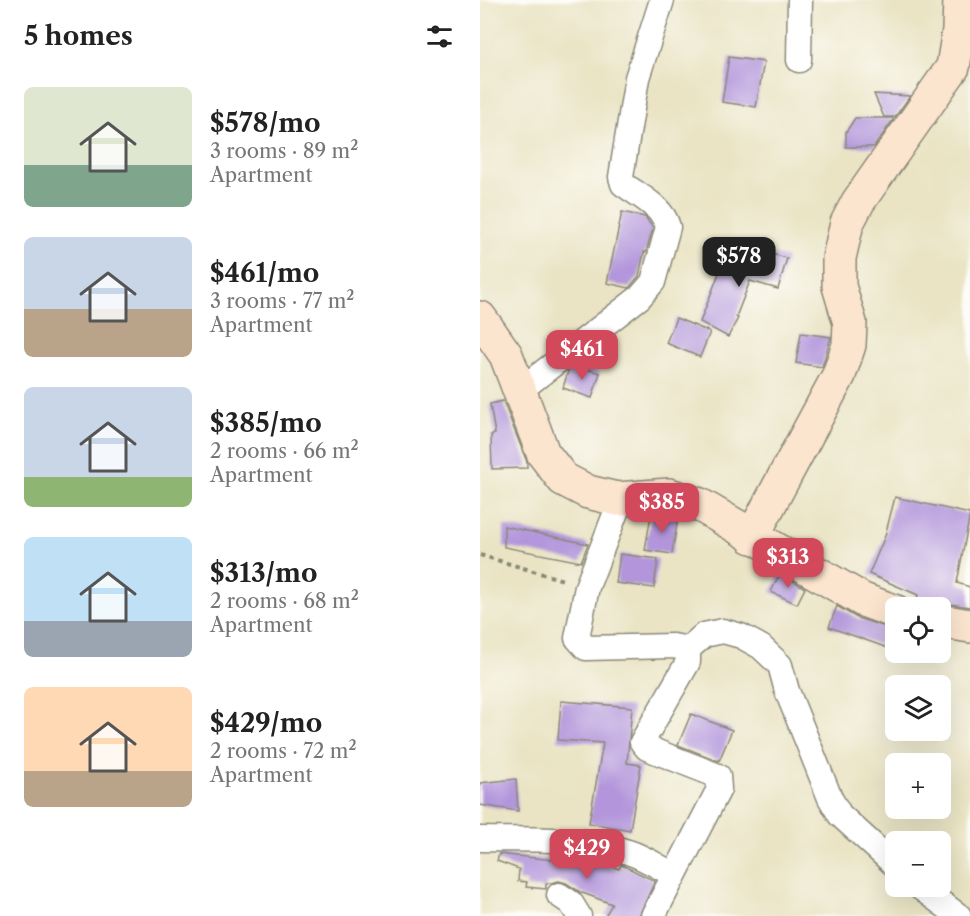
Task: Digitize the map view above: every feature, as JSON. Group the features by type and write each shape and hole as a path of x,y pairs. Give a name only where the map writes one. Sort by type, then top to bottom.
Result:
{"street":[{"path":"519,391 640,297 652,282 668,227 666,219 661,212 623,184 621,177 637,78 662,0"},
{"path":"799,60 800,0"},
{"path":"752,537 839,375 849,345 850,323 839,286 839,258 847,223 858,202 961,70 960,0"},
{"path":"480,318 507,355 543,453 562,480 588,492 617,499 669,495 700,505 863,600 885,608"},
{"path":"617,499 616,512 587,587 577,638 586,648 673,646 688,648 704,635 723,631 741,636 761,647 780,665 787,691 830,798 840,815 885,856"},
{"path":"951,623 970,626"},
{"path":"653,916 719,789 717,776 647,747 642,742 688,662 688,648"},
{"path":"480,839 570,842 603,846 629,852 674,875"},
{"path":"559,895 571,903 579,916"},
{"path":"933,897 959,916"}],"path":[{"path":"480,555 587,587"}],"building":[{"path":"729,57 764,62 756,107 722,102"},
{"path":"874,94 910,96 895,117 884,117"},
{"path":"855,118 893,118 893,120 874,147 846,147 846,132"},
{"path":"622,212 645,217 653,228 646,252 644,252 639,276 629,288 607,283"},
{"path":"756,250 787,258 778,289 750,281 736,317 738,318 728,337 700,322 725,258 751,265"},
{"path":"676,318 710,332 700,357 666,343"},
{"path":"801,333 831,337 822,367 796,363"},
{"path":"575,366 600,373 592,398 563,388 568,371"},
{"path":"503,401 527,462 527,468 492,469 491,435 495,434 490,404"},
{"path":"895,497 970,514 957,583 970,587 970,607 951,604 951,597 917,597 918,595 869,574 885,536"},
{"path":"667,514 678,518 672,554 645,550 651,515"},
{"path":"504,526 588,544 581,562 504,547"},
{"path":"620,554 658,559 654,588 616,583"},
{"path":"780,573 805,588 797,604 771,592"},
{"path":"837,606 857,618 885,627 885,647 829,627"},
{"path":"561,701 632,707 627,763 641,765 630,830 589,823 603,743 558,740"},
{"path":"691,714 732,730 719,761 678,745"},
{"path":"516,779 518,811 480,805 480,783"},
{"path":"499,854 563,861 565,855 583,857 619,869 621,865 655,881 639,916 605,916 612,904 580,892 566,883 559,881 546,884 546,889 526,887 527,882 518,881 519,869 497,861"}]}
